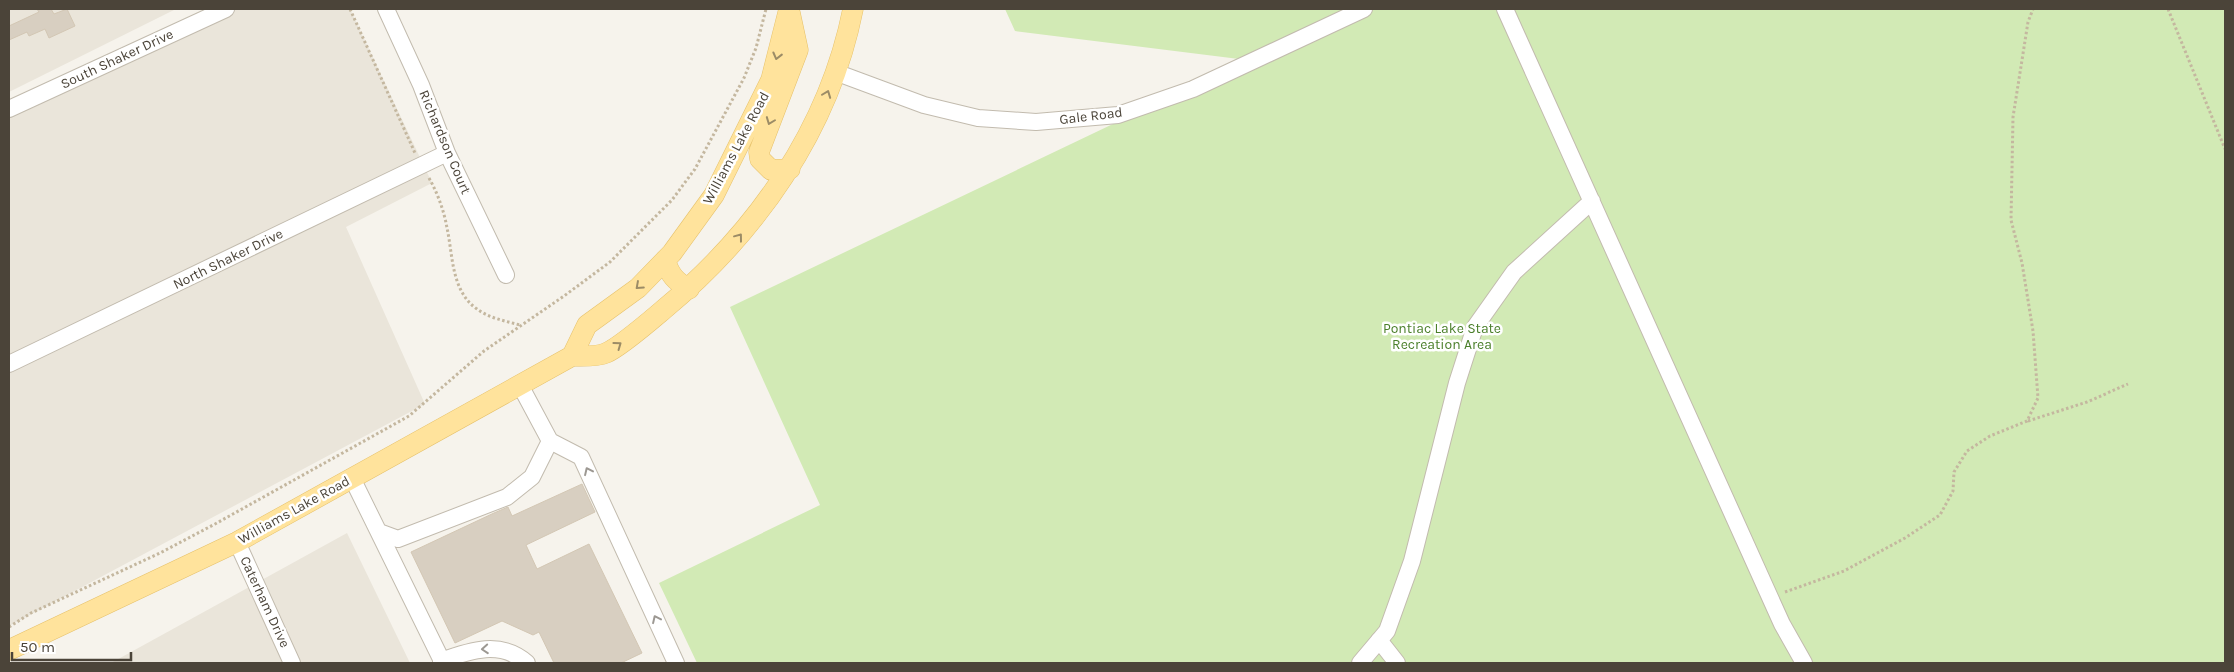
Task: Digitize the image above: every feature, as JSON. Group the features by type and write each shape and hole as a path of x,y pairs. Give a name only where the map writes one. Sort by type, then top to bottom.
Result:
{"main road":[{"path":"789,9 798,50 759,152 760,159 771,170 790,169"},
{"name":"Williams Lake Road","path":"572,356 587,325 638,288 666,260 714,195 771,80 789,9"},
{"name":"Williams Lake Road","path":"9,650 237,542 572,356 605,354 650,322 689,289 733,245 790,169 815,123 835,72 853,9"},
{"path":"666,260 670,274 678,283 689,289"}],"street":[{"name":"South Shaker Drive","path":"9,109 226,9"},
{"name":"Richardson Court","path":"386,9 421,85 447,153 506,275"},
{"name":"Gale Road","path":"835,72 924,105 978,118 1036,122 1118,115 1193,89 1364,9"},
{"path":"1505,9 1770,598 1804,663"},
{"name":"North Shaker Drive","path":"9,364 447,153"},
{"path":"1360,663 1387,631 1412,561 1457,383 1475,327 1514,272 1592,201"},
{"path":"520,385 550,440 581,456 676,663"},
{"path":"379,532 398,539 507,497 532,477 550,440"},
{"path":"352,478 442,662 470,650 498,648 520,657 527,663"},
{"name":"Caterham Drive","path":"237,542 292,663"},
{"path":"1379,640 1397,663"}],"path":[{"path":"9,627 31,613 142,561 215,524 409,416 484,351 610,262 672,200 695,170 744,78 756,48 766,9"},
{"path":"2027,421 2038,398 2033,331 2022,263 2010,220 2013,118 2028,22 2033,9"},
{"path":"2168,9 2225,149"},
{"path":"1770,598 1844,571 1905,538 1940,515 1953,491 1954,472 1967,451 1990,436 2027,421 2087,402 2128,384"}],"shaded area":[{"path":"9,9 176,9 9,92"},
{"path":"231,9 350,9 432,183 346,227 425,404 9,626 9,114"},
{"path":"347,533 410,663 111,663"}],"green space":[{"name":"Pontiac Lake State Recreation Area","path":"1005,9 2225,9 2225,663 697,663 659,583 820,505 730,307 1247,60 1015,31"}],"building":[{"path":"37,9 51,9 54,14 67,9 75,26 49,38 45,29 29,36 27,32 9,40 9,26 39,12"},
{"path":"582,484 595,512 526,545 537,569 589,544 642,653 621,663 554,663 539,632 533,635 502,621 455,643 411,552 508,507 512,516"}]}
